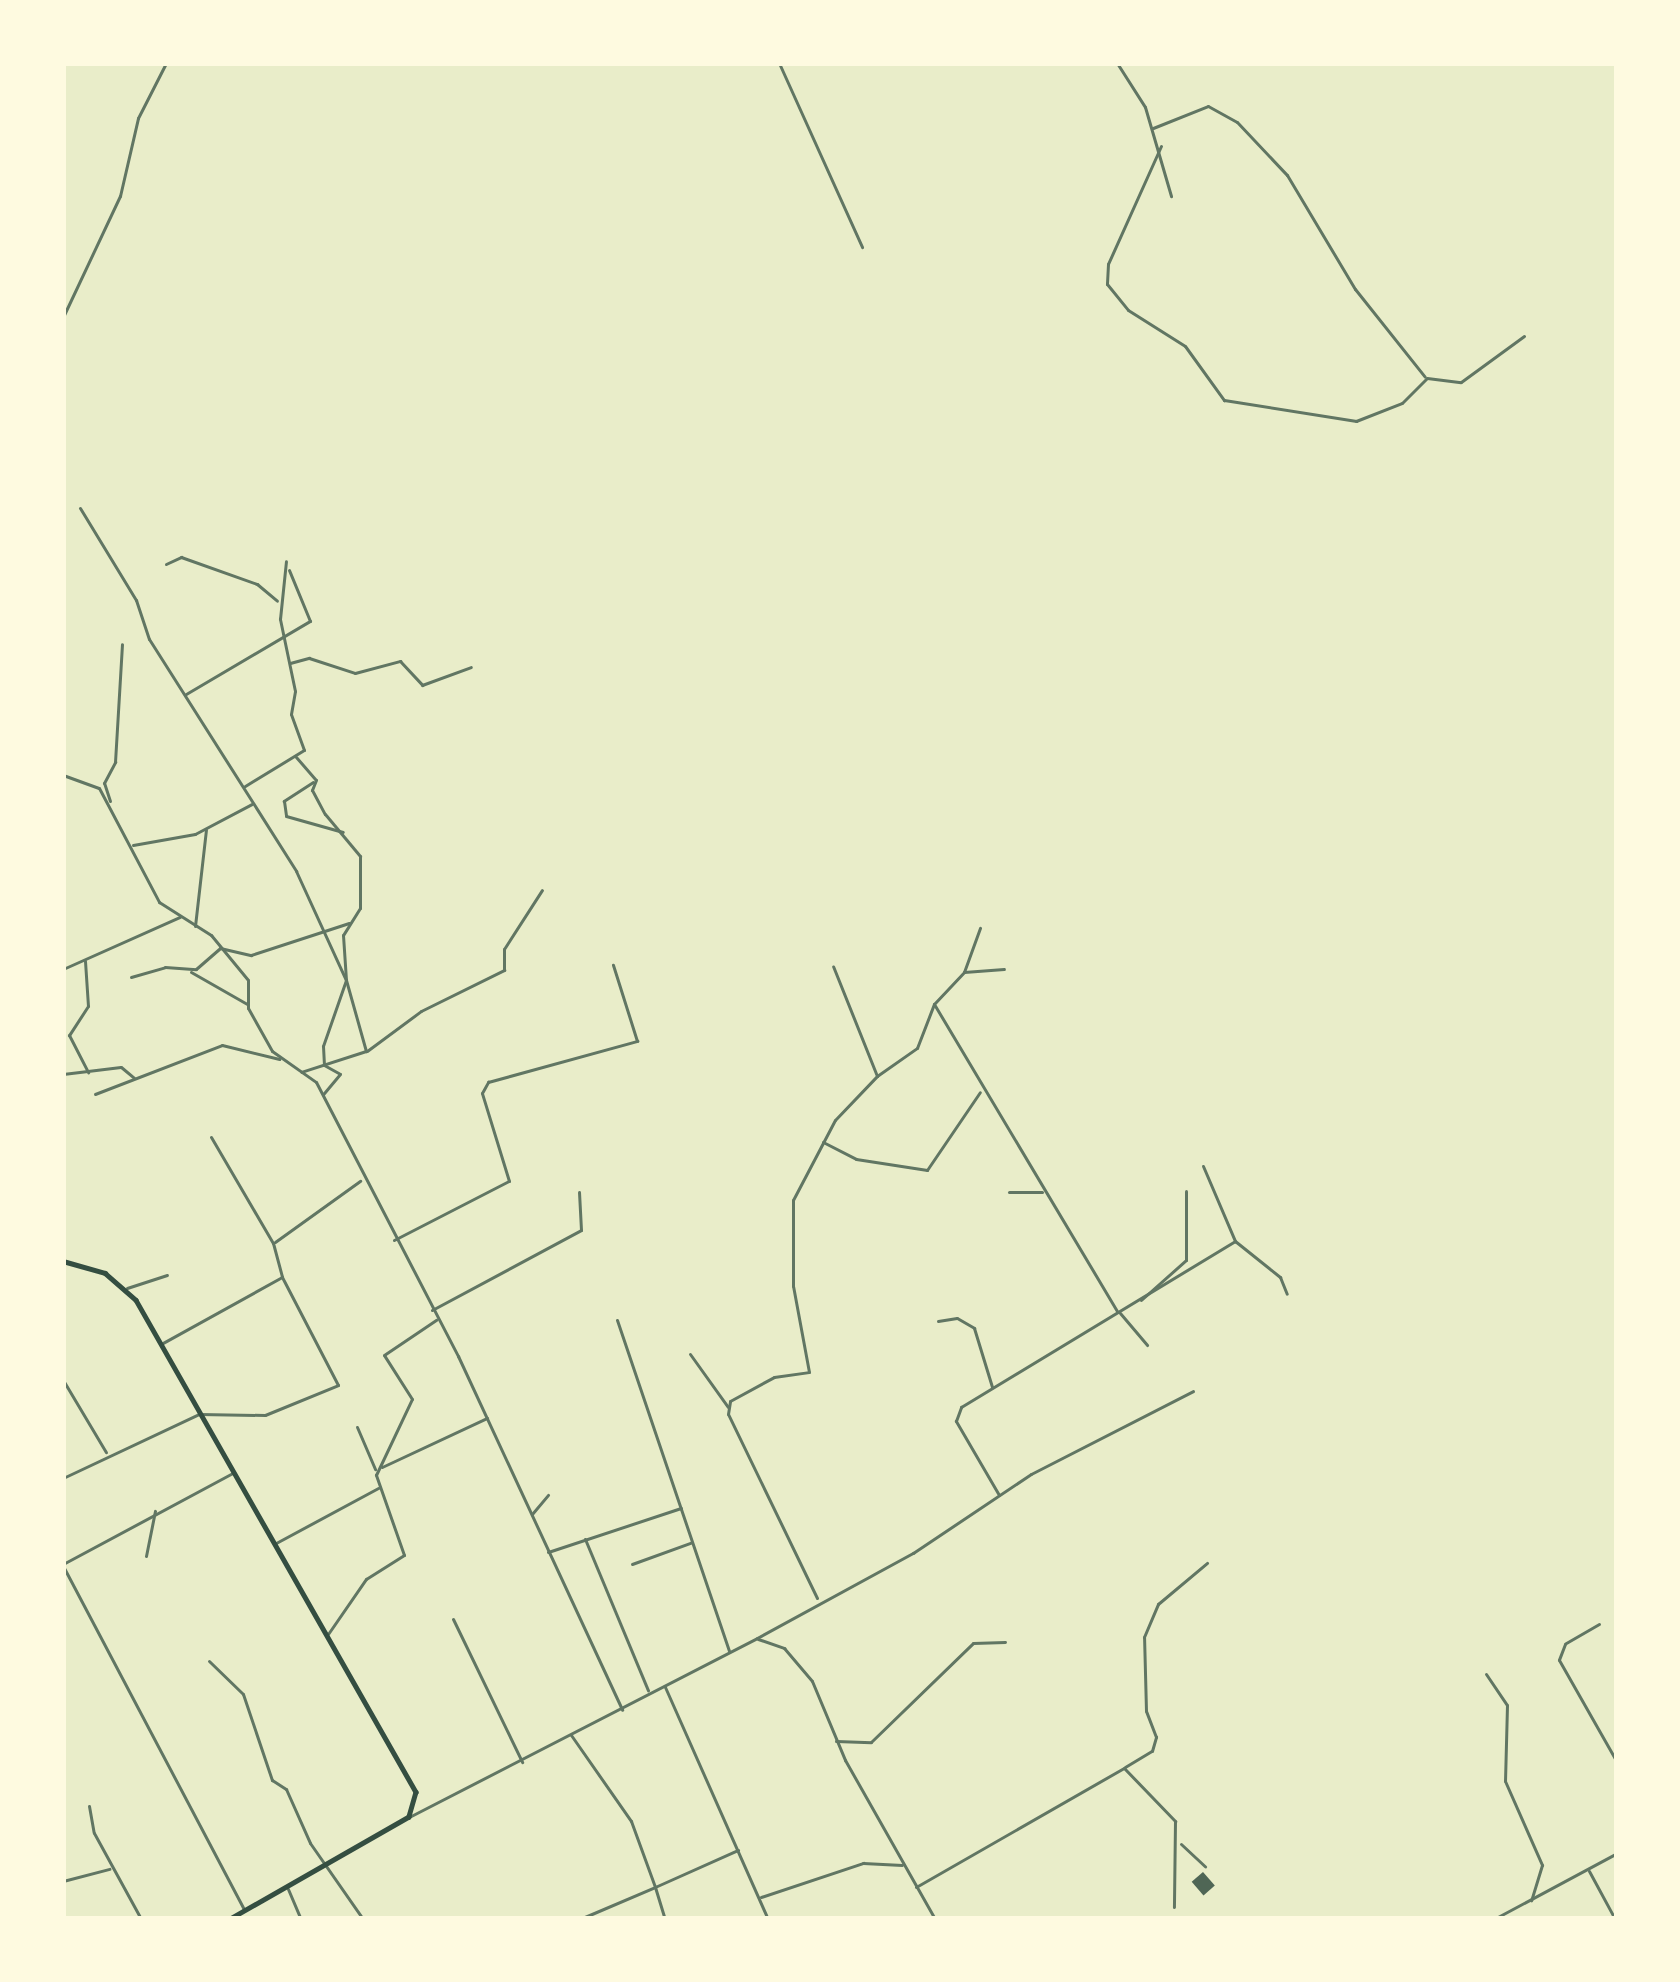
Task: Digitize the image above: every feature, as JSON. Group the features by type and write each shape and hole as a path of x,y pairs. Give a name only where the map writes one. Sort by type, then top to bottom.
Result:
{"main road":[{"path":"63,1261 127,1288 164,1343 416,1792 409,1817 230,1919"}],"street":[{"path":"63,317 120,196 138,118 166,63"},
{"path":"779,63 862,247"},
{"path":"1117,63 1161,146 1171,196"},
{"path":"1153,128 1208,106 1237,122 1287,175 1354,289 1427,378 1461,382 1524,336"},
{"path":"1161,146 1108,264 1107,284 1129,310 1185,346 1215,396 1300,417 1356,421 1402,403 1427,378"},
{"path":"80,508 323,926 346,980 365,1052"},
{"path":"166,564 181,557 257,584 278,603"},
{"path":"185,694 282,637 311,613 286,561"},
{"path":"244,787 304,750 291,714 290,663 278,603 288,569"},
{"path":"112,808 104,783 115,762 122,644"},
{"path":"290,663 309,658 356,674 400,661 422,686 471,667"},
{"path":"296,757 316,780"},
{"path":"63,775 99,788 159,902 220,948 248,980 247,1004"},
{"path":"316,780 312,790 325,814 359,856 360,908 343,935 346,980 323,1046 324,1065"},
{"path":"316,780 284,800 286,816 344,832"},
{"path":"131,845 206,828 252,804"},
{"path":"195,928 206,828"},
{"path":"299,1072 365,1052 421,1011 504,970 504,949 542,890"},
{"path":"63,970 137,930 182,916"},
{"path":"190,970 220,948 262,952 323,926 350,923"},
{"path":"729,1409 774,1377 809,1372 790,1225 793,1200 822,1141 877,1076 917,1048 934,1004 964,972 980,928"},
{"path":"86,961 88,1006 69,1035 88,1072"},
{"path":"392,1241 509,1181 482,1094 488,1082 637,1041 613,965"},
{"path":"833,966 877,1076"},
{"path":"131,977 165,967 190,970 247,1004 281,1059"},
{"path":"964,972 1004,969"},
{"path":"934,1004 1043,1192 1119,1312 1147,1346"},
{"path":"95,1094 137,1082 223,1045 281,1059 323,1095 361,1180 487,1418 622,1710"},
{"path":"323,1095 340,1074 324,1065"},
{"path":"63,1074 121,1067 137,1082"},
{"path":"822,1141 856,1160 927,1170 981,1091"},
{"path":"63,1478 200,1414 266,1415 338,1385 283,1276 273,1243 211,1137"},
{"path":"1203,1166 1235,1241 1280,1277 1287,1294"},
{"path":"273,1243 361,1180"},
{"path":"1139,1301 1186,1260 1186,1191"},
{"path":"431,1311 581,1229 579,1192"},
{"path":"1009,1192 1043,1192"},
{"path":"999,1497 956,1420 961,1407 1235,1241"},
{"path":"127,1288 166,1275"},
{"path":"164,1343 283,1276"},
{"path":"938,1321 957,1318 974,1328 993,1388"},
{"path":"617,1319 729,1651"},
{"path":"379,1470 412,1399 385,1352 436,1320"},
{"path":"690,1354 729,1409 817,1600"},
{"path":"63,1380 107,1454"},
{"path":"409,1817 757,1638 817,1600 913,1553 943,1526 1193,1391"},
{"path":"379,1470 487,1418"},
{"path":"327,1635 366,1579 404,1555 380,1487 379,1470 357,1427"},
{"path":"235,1472 155,1510 63,1565 245,1911"},
{"path":"275,1544 380,1487"},
{"path":"530,1515 548,1495"},
{"path":"546,1552 681,1508"},
{"path":"146,1556 155,1510"},
{"path":"585,1539 649,1692"},
{"path":"632,1564 691,1542"},
{"path":"916,1887 1152,1750 1156,1737 1146,1711 1144,1637 1158,1604 1207,1563"},
{"path":"453,1619 522,1762"},
{"path":"1599,1624 1565,1644 1559,1660 1617,1762"},
{"path":"757,1638 797,1661 835,1740 935,1919"},
{"path":"835,1740 859,1748 871,1742 973,1643 1005,1642"},
{"path":"209,1660 243,1694 272,1780 286,1790 324,1867 363,1919"},
{"path":"1486,1674 1507,1706 1505,1780 1542,1865 1531,1900"},
{"path":"665,1686 768,1919"},
{"path":"572,1735 632,1821 665,1919"},
{"path":"1124,1768 1168,1809 1180,1843 1174,1907"},
{"path":"89,1806 111,1868 141,1919"},
{"path":"1180,1843 1205,1866"},
{"path":"580,1919 738,1850"},
{"path":"1494,1919 1617,1853"},
{"path":"760,1897 863,1863 904,1865"},
{"path":"63,1881 111,1868"},
{"path":"1588,1869 1616,1919"},
{"path":"288,1889 301,1919"}],"building":[{"path":"1203,1872 1215,1886 1203,1895 1192,1882"}]}
